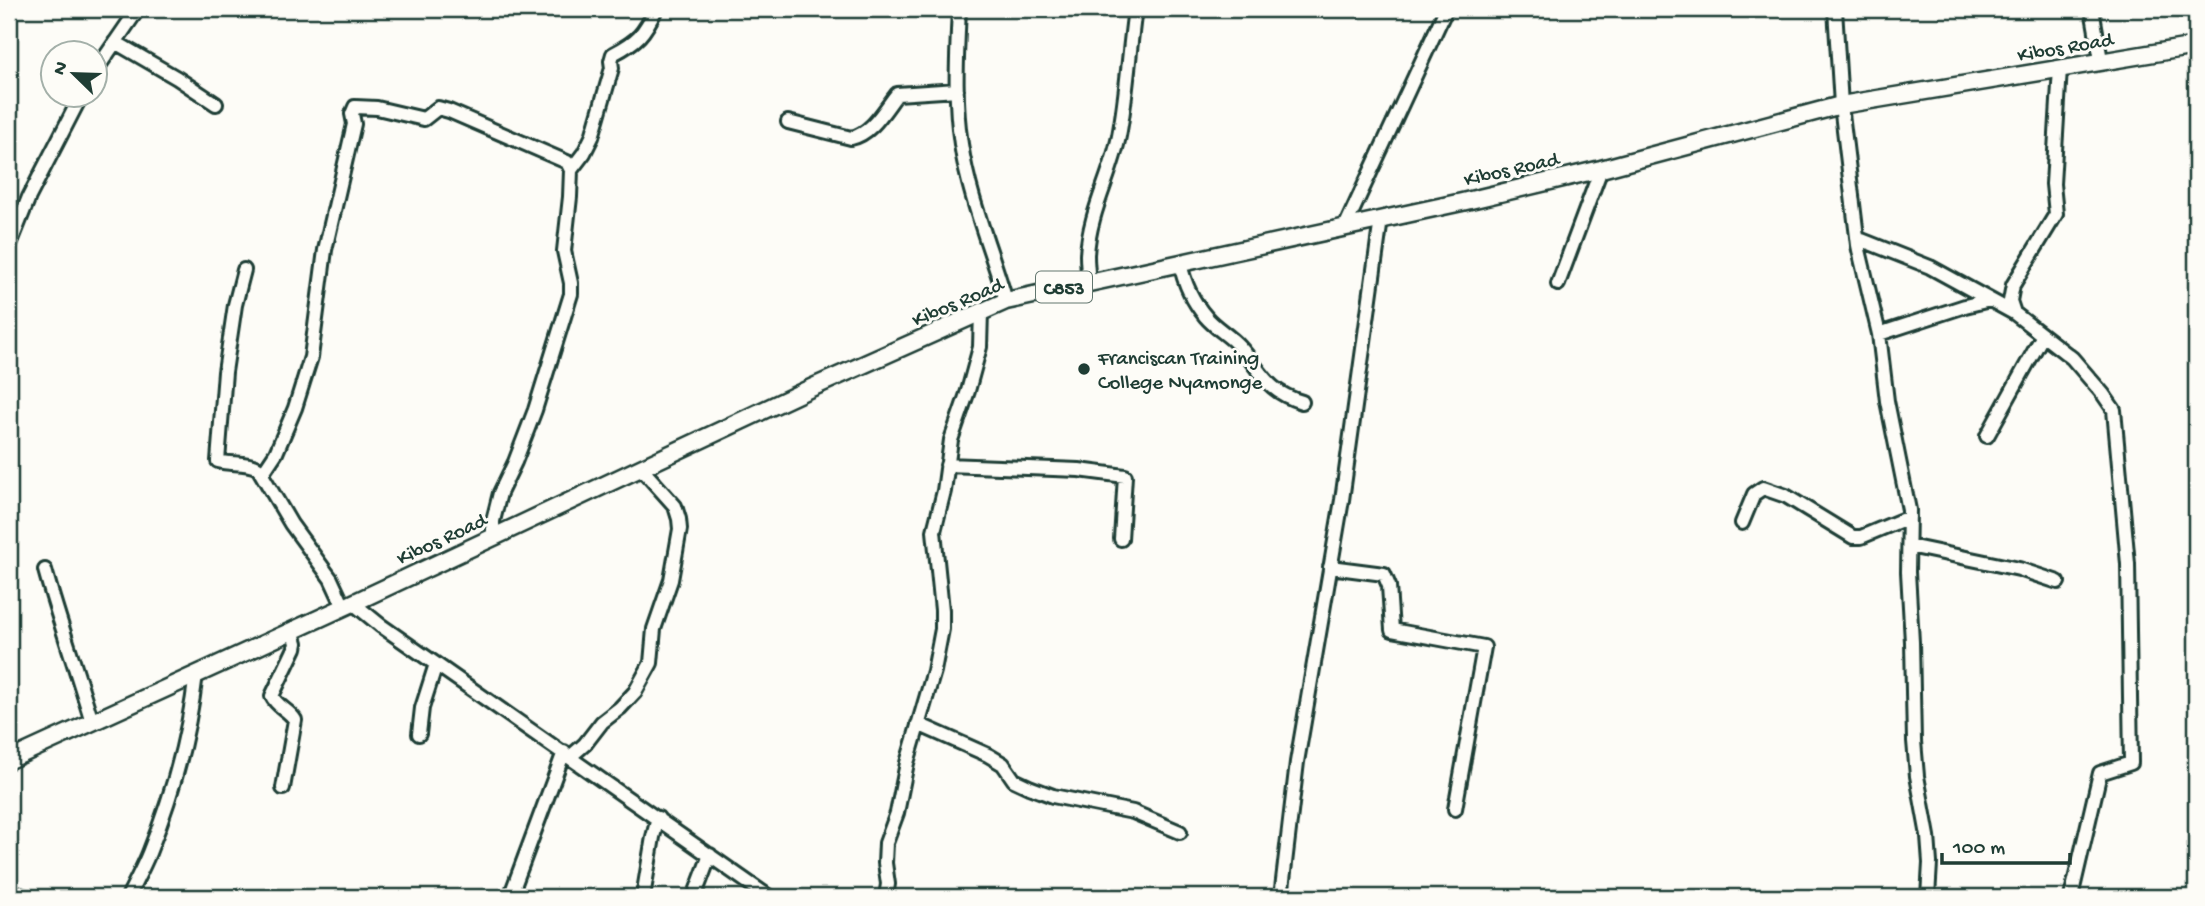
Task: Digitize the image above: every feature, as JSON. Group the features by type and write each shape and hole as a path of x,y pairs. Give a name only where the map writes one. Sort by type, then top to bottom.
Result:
{"main road":[{"name":"Kibos Road","path":"9,760 1006,300 1601,169 1842,105 2196,46"}],"street":[{"path":"108,52 138,9"},
{"path":"571,170 592,137 612,68 613,54 630,45 648,28 656,9"},
{"path":"959,9 957,90 960,142 974,200 1006,300"},
{"path":"1089,282 1087,255 1091,228 1119,135 1135,9"},
{"path":"1345,227 1446,9"},
{"path":"1835,9 1842,105 1858,244 1879,334 1887,401 1909,510 1908,572 1914,741 1917,776 1928,836 1928,897"},
{"path":"2092,9 2101,60"},
{"path":"115,42 216,104"},
{"path":"2014,313 2010,302 2013,285 2056,214 2053,184 2060,68"},
{"path":"788,122 851,138 857,137 878,119 897,94 957,90"},
{"path":"262,474 276,453 301,393 311,357 325,250 354,124 352,114 355,107 377,108 424,119 438,108 567,162 571,170 564,251 571,293 535,410 500,494 493,521 493,537"},
{"path":"9,247 29,197 75,108"},
{"path":"1558,284 1601,169"},
{"path":"1281,897 1297,762 1344,488 1381,219"},
{"path":"1858,244 1862,240 1871,242 1930,267 2014,313 2072,358 2114,410 2128,564 2131,762 2100,773 2071,897"},
{"path":"1180,263 1186,284 1205,316 1242,349 1277,392 1302,402"},
{"path":"244,270 235,305 225,372 218,461 258,468 290,524 349,605 769,897"},
{"path":"1879,334 1990,300"},
{"path":"886,897 886,843 897,813 907,763 934,671 942,629 934,531 944,491 951,440 980,347 981,311"},
{"path":"1987,436 2042,337"},
{"path":"947,465 1079,470 1125,476 1121,539"},
{"path":"510,897 567,755 585,744 603,722 635,692 651,663 654,629 671,580 680,529 674,506 641,468"},
{"path":"1742,523 1755,495 1763,488 1786,496 1853,537 1861,537 1909,517"},
{"path":"1909,546 2019,569 2058,582"},
{"path":"1330,567 1384,574 1389,586 1392,630 1484,647 1455,809"},
{"path":"45,570 56,613 78,672 92,722"},
{"path":"283,788 295,720 272,696 295,648 292,630"},
{"path":"419,734 422,708 436,664"},
{"path":"129,897 149,854 173,788 196,674"},
{"path":"918,724 988,755 1003,764 1014,779 1029,788 1052,796 1133,811 1180,832"},
{"path":"643,897 658,818"},
{"path":"694,897 710,855"},
{"path":"9,891 26,897"}],"place":[{"name":"Franciscan Training College Nyamonge","path":"1084,369"}]}
